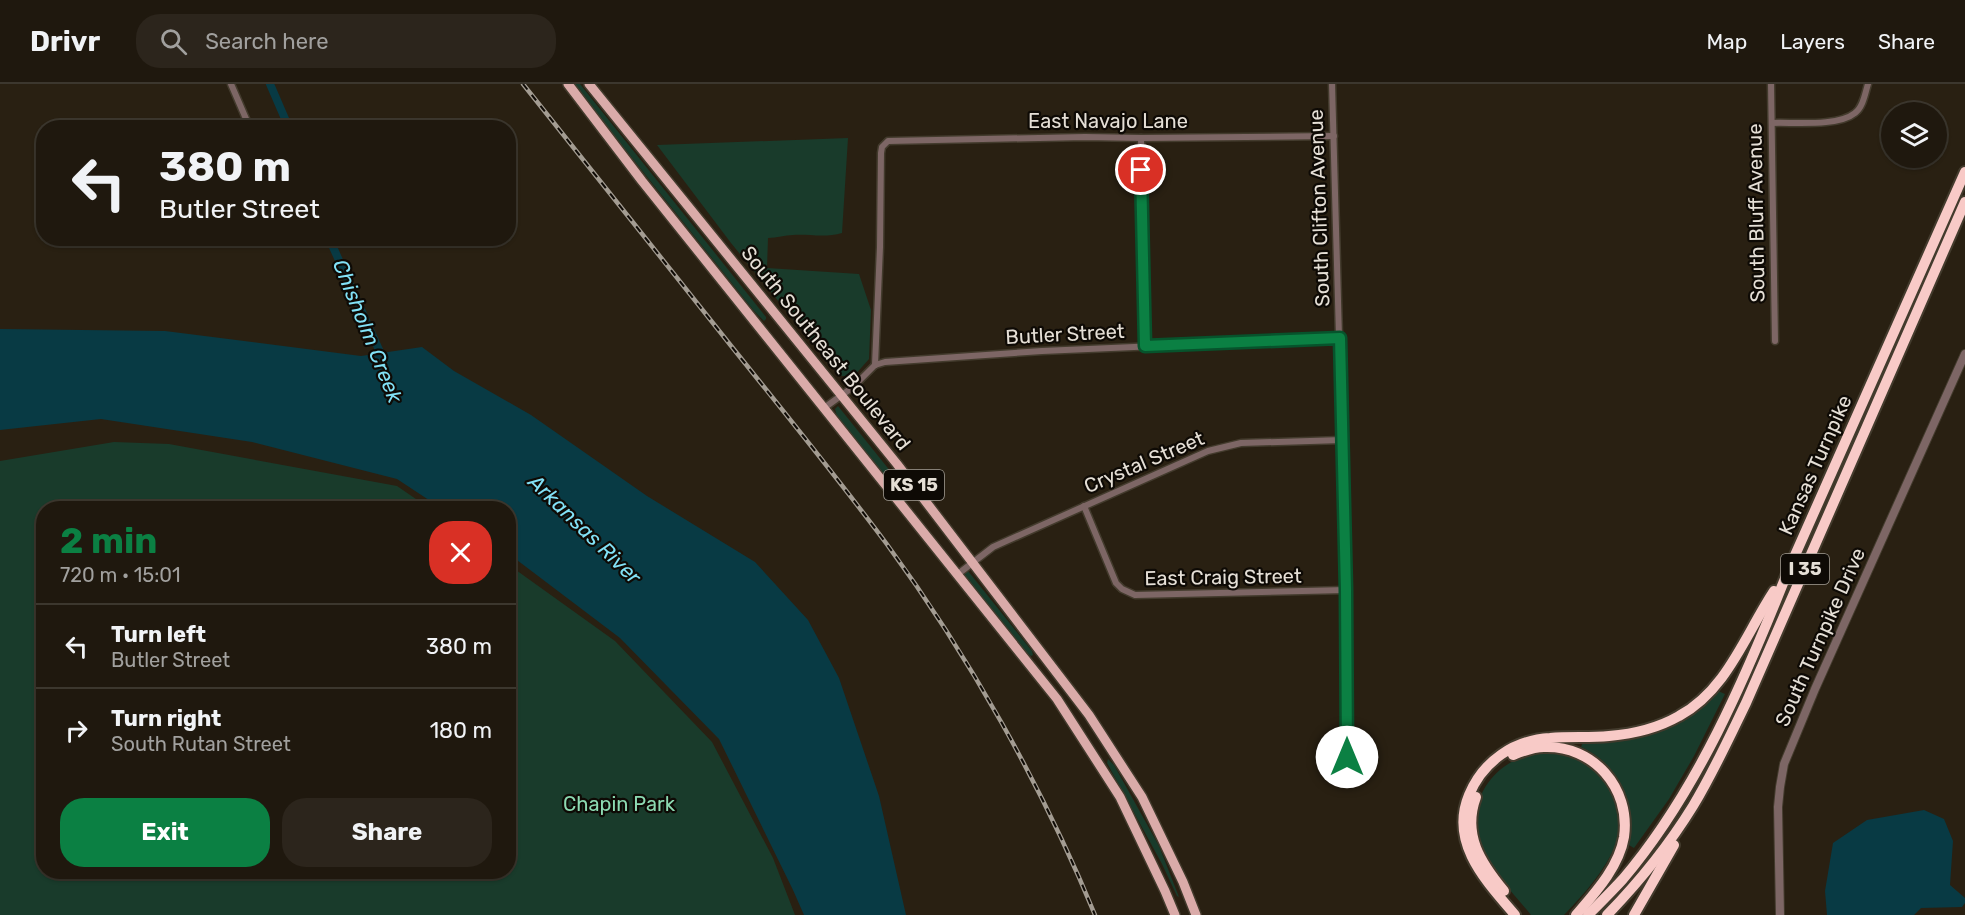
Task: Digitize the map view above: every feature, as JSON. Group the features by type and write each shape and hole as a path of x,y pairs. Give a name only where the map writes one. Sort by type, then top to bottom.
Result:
{"highway":[{"name":"Kansas Turnpike","path":"1588,915 1623,879 1678,802 1719,727 1765,629 1788,571 1965,172"},
{"name":"Kansas Turnpike","path":"1607,915 1646,872 1669,842 1692,808 1714,768 1746,703 1965,202"},
{"path":"1515,915 1481,874 1471,858 1467,845 1464,812 1479,776 1494,759 1523,743 1549,738 1629,733 1664,724 1698,704 1733,662 1788,571"},
{"path":"1523,915 1482,862 1475,849 1471,818 1474,802 1487,776 1510,756 1541,747 1574,750 1587,756 1607,774 1622,801 1624,837 1619,855 1594,895 1576,915"},
{"path":"1634,915 1702,798 1714,768"}],"main road":[{"name":"South Southeast Boulevard","path":"568,84 642,181 1057,699 1120,797 1175,915"},
{"name":"South Southeast Boulevard","path":"589,84 897,464 1089,715 1142,797 1197,915"}],"street":[{"path":"231,84 247,120"},
{"name":"South Clifton Avenue","path":"1332,84 1346,590 1347,763"},
{"name":"South Bluff Avenue","path":"1771,84 1775,341"},
{"path":"1772,123 1824,122 1847,118 1860,108 1868,84"},
{"name":"East Navajo Lane","path":"875,365 881,159 884,143 892,139 1334,136"},
{"path":"1141,138 1145,346"},
{"name":"Butler Street","path":"875,365 885,362 950,357 1340,338"},
{"name":"South Turnpike Drive","path":"1780,915 1778,807 1784,764 1815,689 1965,354"},
{"path":"824,408 864,378 875,365"},
{"name":"Crystal Street","path":"958,574 993,547 1184,460 1228,445 1342,440"},
{"name":"East Craig Street","path":"1084,506 1116,583 1135,596 1346,590"}],"green space":[{"path":"573,84 580,84 766,317 764,321 754,311"},
{"path":"848,138 842,233 768,238 767,268 859,274 871,310 869,359 854,376 842,376 731,243 657,145"},
{"path":"838,406 895,477 895,482 889,481 837,416 835,409"},
{"name":"Chapin Park","path":"114,442 169,444 397,486 419,501 36,501 36,879 516,879 516,570 615,641 712,742 773,858 795,915 0,915 0,461"},
{"path":"968,571 1033,655 1024,651 965,576"},
{"path":"1718,691 1725,694 1694,756 1669,799 1634,848 1627,844 1629,810 1622,787 1605,763 1581,747 1583,742 1615,739 1696,710"},
{"path":"1539,751 1571,753 1589,762 1609,787 1619,815 1619,834 1606,864 1564,915 1531,915 1491,865 1482,848 1477,831 1476,814 1486,786 1508,764"},
{"path":"1108,759 1114,765 1159,846 1179,897 1107,763"}],"water":[{"name":"Arkansas River","path":"0,329 165,331 361,356 422,347 454,371 531,415 647,496 755,562 808,620 839,678 879,796 906,915 804,915 719,739 620,638 516,559 516,501 430,501 397,479 252,442 101,419 0,430"},
{"path":"1924,810 1944,819 1953,841 1950,885 1965,898 1962,907 1921,908 1914,915 1827,915 1825,891 1833,843 1867,820"}],"waterway":[{"name":"Chisholm Creek","path":"270,84 286,120"},
{"name":"Chisholm Creek","path":"333,246 384,361"}],"railway":[{"path":"523,84 829,469 917,586 975,676 1002,723 1052,818 1095,915"}],"route":[{"path":"1141,170 1145,346 1340,338 1347,757"}]}
